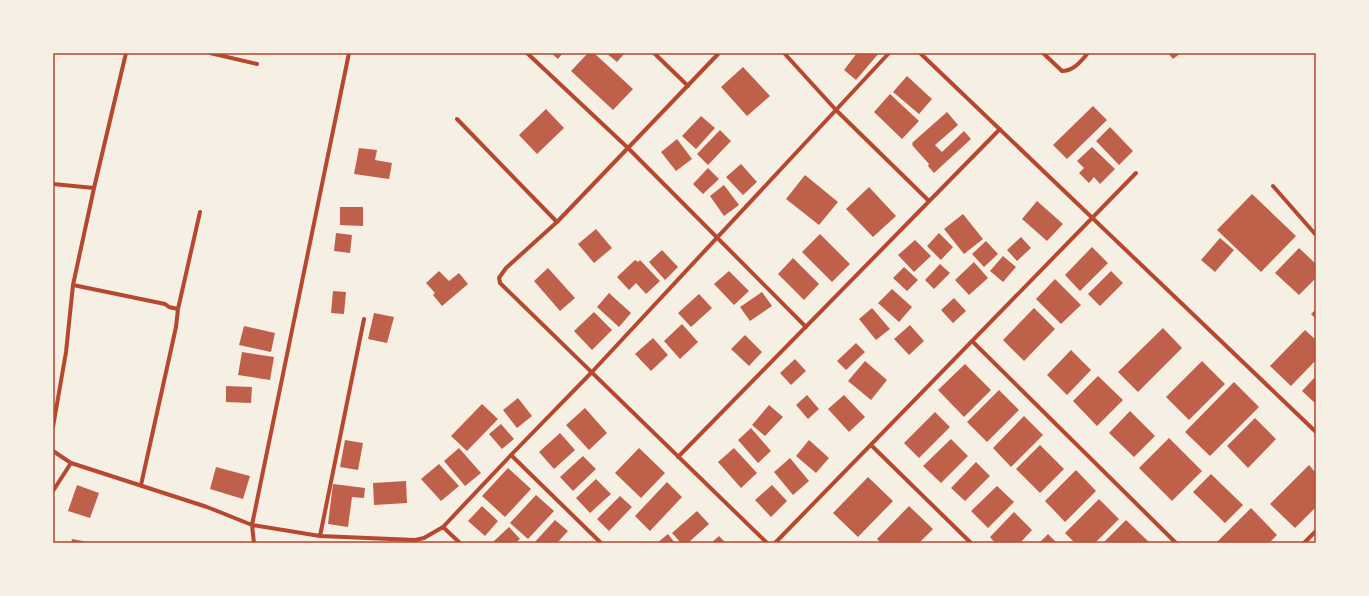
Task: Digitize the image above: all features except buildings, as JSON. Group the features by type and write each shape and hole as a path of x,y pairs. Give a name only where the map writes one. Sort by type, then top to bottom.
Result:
{"street":[{"path":"53,427 66,352 73,285 126,53"},
{"path":"210,53 257,64"},
{"path":"254,543 252,525 349,53"},
{"path":"527,53 628,148 806,327"},
{"path":"654,53 688,86"},
{"path":"720,53 557,222 506,268 499,278 500,283 591,373 767,543"},
{"path":"784,53 836,110 929,201"},
{"path":"53,451 71,463 207,507 252,525 320,536 415,540 424,538 443,527 510,455 591,373 889,53"},
{"path":"920,53 1316,432"},
{"path":"1043,53 1062,71 1071,70 1088,53"},
{"path":"457,119 557,222"},
{"path":"678,457 1000,129"},
{"path":"775,543 1136,173"},
{"path":"53,184 94,188"},
{"path":"1273,186 1316,235"},
{"path":"141,485 200,212"},
{"path":"73,285 165,304 169,307 178,309"},
{"path":"320,536 364,319"},
{"path":"972,341 1176,543"},
{"path":"870,445 971,543"},
{"path":"510,455 601,543"},
{"path":"53,491 71,463"},
{"path":"443,527 460,543"},
{"path":"1304,543 1316,531"}]}
